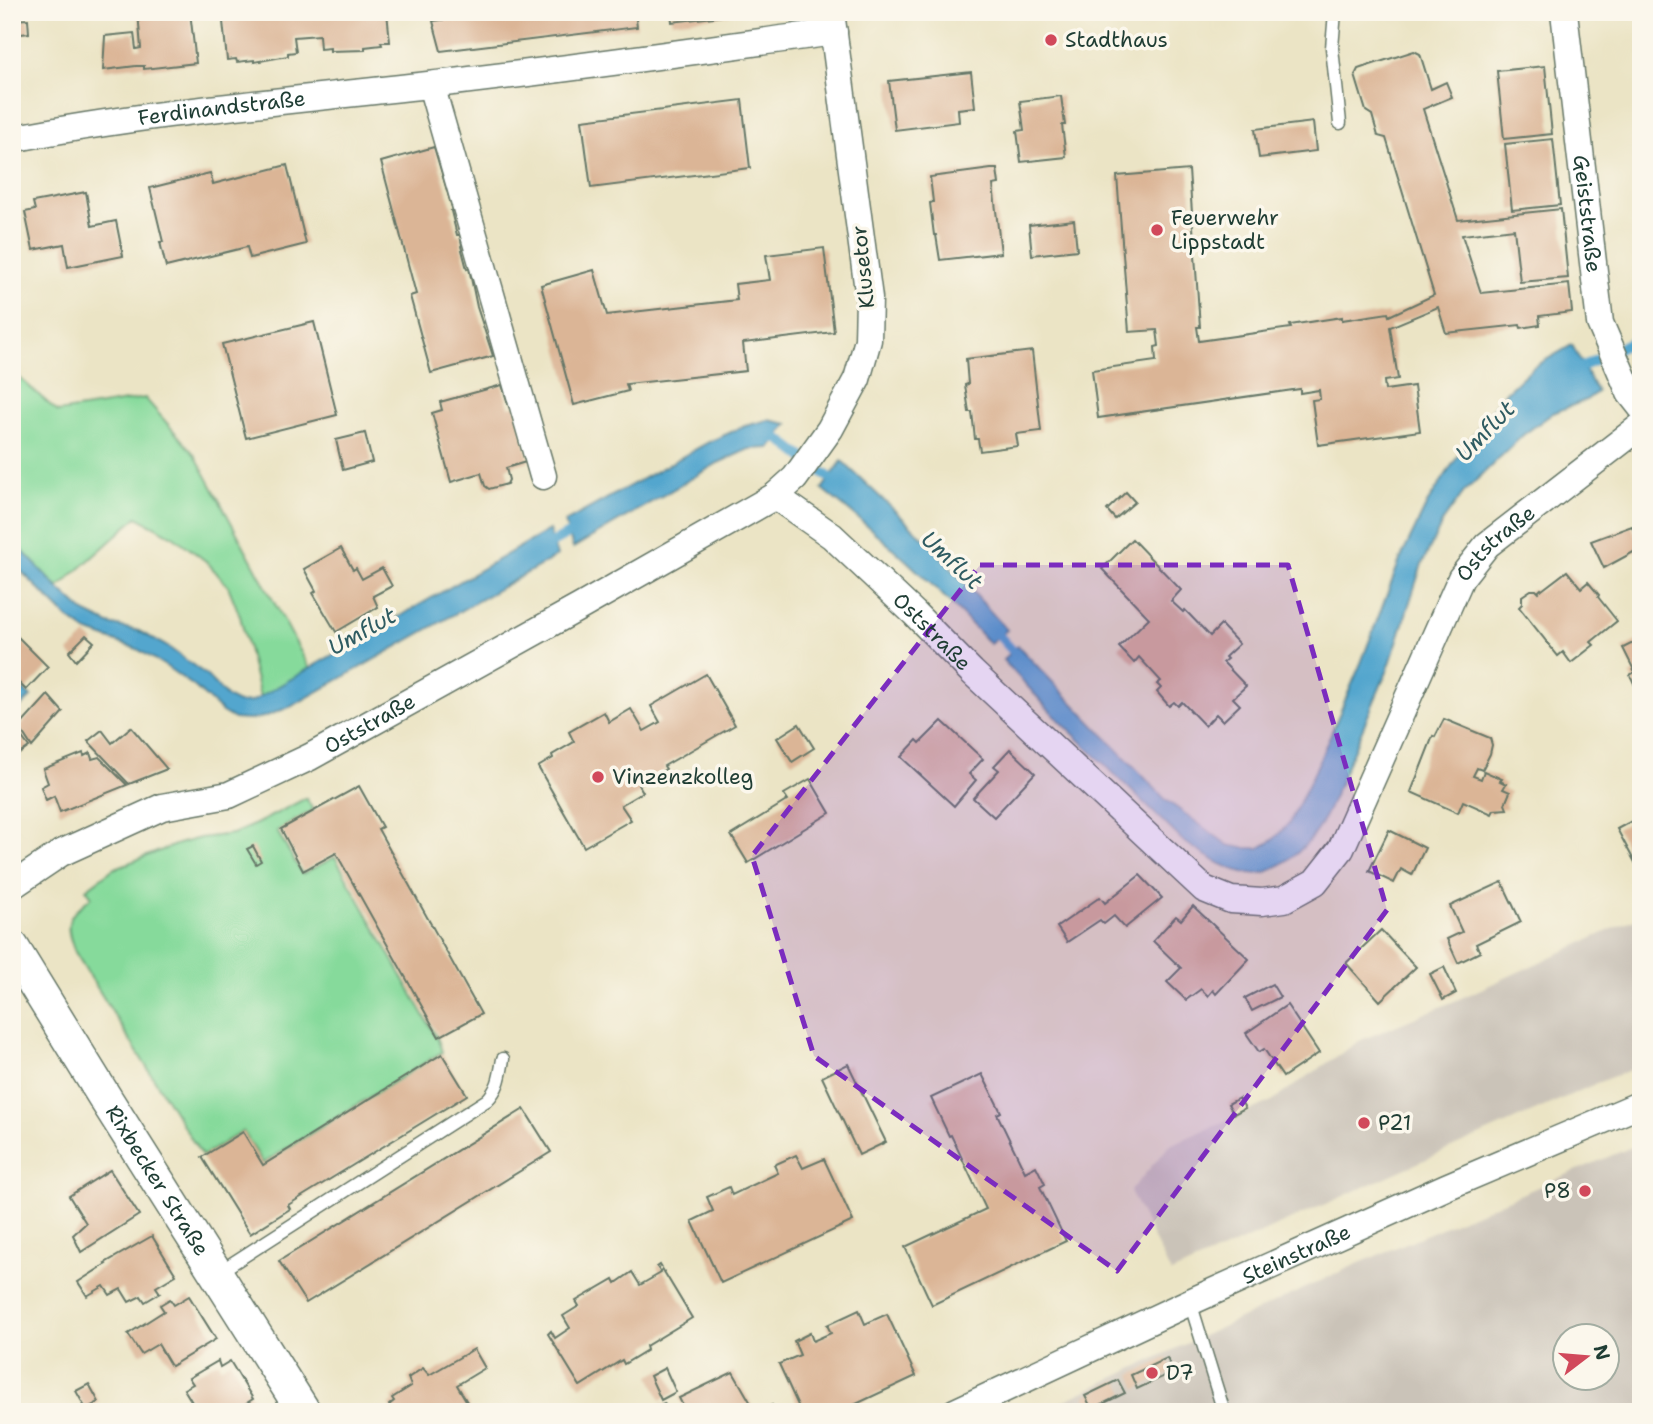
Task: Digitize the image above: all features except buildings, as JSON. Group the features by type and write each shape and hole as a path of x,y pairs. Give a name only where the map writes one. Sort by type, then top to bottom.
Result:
{"street":[{"name":"Geiststraße","path":"1564,12 1600,323 1635,400"},
{"name":"Ferdinandstraße","path":"12,139 187,111 431,85 832,22"},
{"name":"Klusetor","path":"775,496 796,478 830,429 857,379 868,340 869,298 832,22"},
{"path":"431,85 543,476"},
{"name":"Oststraße","path":"12,886 61,853 162,807 229,795 310,757 775,496 832,536 972,672 1204,889 1231,900 1262,902 1284,899 1315,883 1341,849 1461,578 1487,545 1641,426"},
{"name":"Rixbecker Straße","path":"12,947 304,1412"},
{"name":"Steinstraße","path":"955,1412 1190,1302 1446,1187 1641,1104"}],"lane":[{"path":"1335,12 1332,48 1340,123"},
{"path":"217,1273 487,1100 499,1081 503,1059"},
{"path":"1190,1302 1224,1412"}],"highlighted area":[{"path":"980,565 1288,565 1387,910 1117,1271 814,1056 752,856"}],"shaded area":[{"name":"P21","path":"1641,916 1641,1066 1604,1080 1171,1273 1130,1191 1170,1145 1272,1101 1359,1041 1457,1000"},
{"path":"1641,1143 1641,1412 1040,1412 1357,1264"}],"green space":[{"path":"12,368 13,372 58,412 145,398 195,455 310,669 260,697 240,616 228,586 207,562 173,536 137,517 58,588 12,540"},
{"path":"306,798 313,810 277,831 302,874 335,857 438,1040 442,1052 263,1163 243,1131 202,1156 75,952 69,933 70,920 77,909 92,897 86,889 113,869 178,844 233,834"}],"water":[{"path":"1572,345 1597,392 1586,400 1553,413 1523,435 1464,492 1443,521 1422,564 1390,664 1328,810 1306,845 1282,864 1263,873 1242,872 1220,864 1182,840 1054,715 1003,660 1018,646 1166,800 1228,845 1259,848 1273,840 1290,822 1315,771 1361,663 1400,560 1427,504 1463,448 1502,396 1532,368"},
{"path":"768,420 788,424 770,448 749,449 718,463 573,548 565,522 709,442 745,426"},
{"path":"842,461 929,543 1007,630 990,644 909,563 822,489"},
{"path":"549,530 557,556 292,706 248,720 234,719 222,712 195,687 137,649 86,631 68,618 12,562 12,540 84,612 109,624 139,631 168,647 205,674 228,698 238,703 251,702"},
{"path":"15,681 31,697 12,715 12,684"}],"waterway":[{"name":"Umflut","path":"1572,372 1641,337"},
{"name":"Umflut","path":"767,438 778,438 838,484"},
{"name":"Umflut","path":"543,548 579,528"},
{"name":"Umflut","path":"992,628 1022,661"}],"place":[{"name":"Stadthaus","path":"1051,40"},
{"name":"Feuerwehr Lippstadt","path":"1157,230"},
{"name":"Vinzenzkolleg","path":"598,777"},
{"name":"P21","path":"1364,1123"},
{"name":"P8","path":"1585,1191"},
{"name":"D7","path":"1152,1373"}]}
